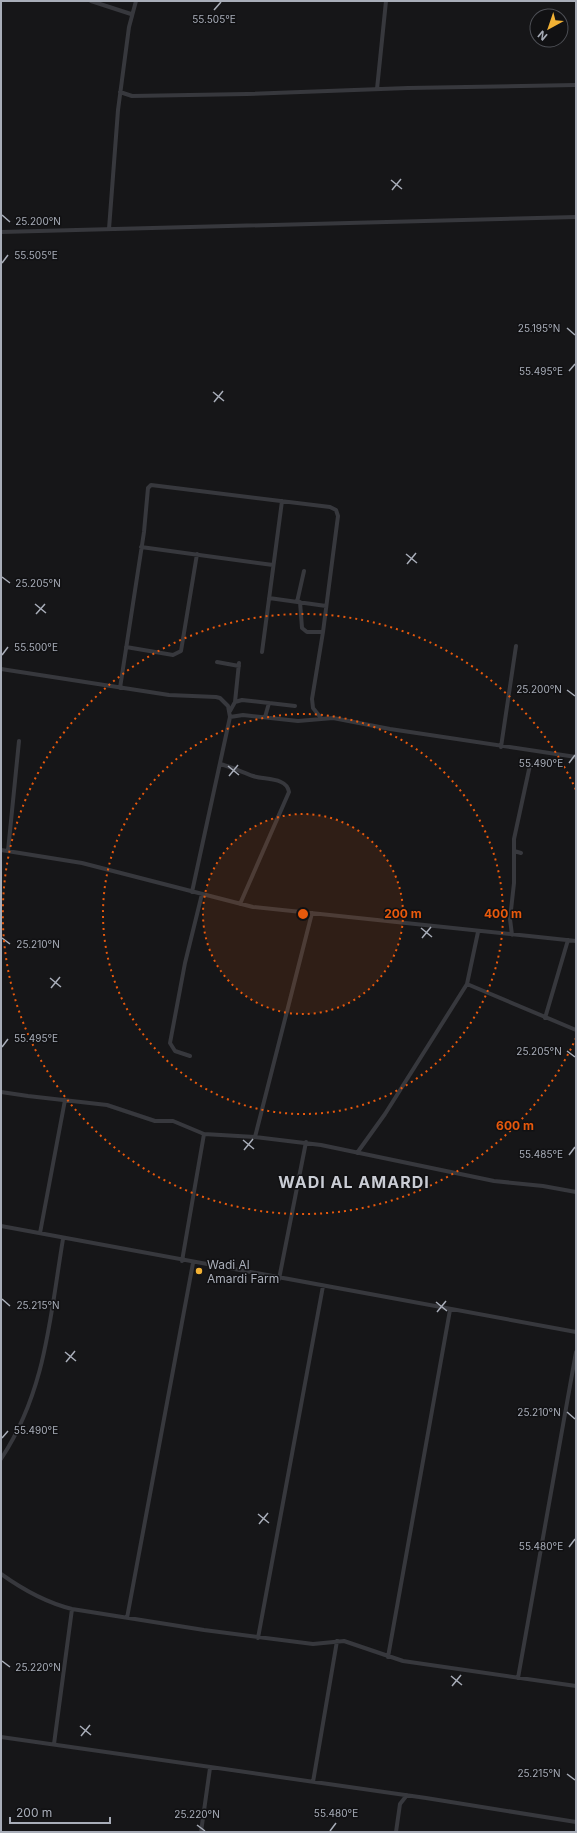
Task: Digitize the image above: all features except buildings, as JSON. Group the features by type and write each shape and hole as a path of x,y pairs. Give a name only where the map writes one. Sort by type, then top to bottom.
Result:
{"street":[{"path":"91,1 131,14"},
{"path":"109,229 120,92 131,14 136,1"},
{"path":"377,89 386,1"},
{"path":"120,92 136,96 576,85"},
{"path":"1,232 576,217"},
{"path":"120,688 141,547 148,488 153,484 330,507 337,513 323,632 312,703 315,712 321,718"},
{"path":"262,652 282,501"},
{"path":"141,547 273,565"},
{"path":"126,648 173,655 181,651 197,554"},
{"path":"304,571 299,602 302,628 307,632 323,632"},
{"path":"269,598 326,606"},
{"path":"501,747 516,646"},
{"path":"217,662 239,664 235,702 230,711"},
{"path":"1,669 169,695 220,698 228,706 230,717 192,892"},
{"path":"235,702 242,700 295,706"},
{"path":"265,717 269,703"},
{"path":"230,717 243,715 298,721 321,718 339,719 501,747 576,757"},
{"path":"8,851 19,741"},
{"path":"220,764 255,776 279,782 286,786 289,792 240,904"},
{"path":"512,935 510,919 514,883 515,834 530,765"},
{"path":"1,850 82,863 240,904 312,914 576,941"},
{"path":"514,851 521,853"},
{"path":"190,1056 172,1049 170,1040 202,894"},
{"path":"255,1137 312,914"},
{"path":"357,1153 385,1114 467,984 478,932"},
{"path":"545,1018 568,940"},
{"path":"467,984 576,1030"},
{"path":"1,1092 106,1105 155,1121 174,1121 204,1134 306,1142 494,1181 543,1186 576,1192"},
{"path":"40,1233 65,1100"},
{"path":"182,1261 204,1134"},
{"path":"279,1279 306,1142"},
{"path":"1,1226 279,1279 576,1332"},
{"path":"1,1459 23,1421 37,1384 63,1239"},
{"path":"127,1618 193,1263"},
{"path":"258,1638 323,1286"},
{"path":"388,1656 450,1310"},
{"path":"518,1678 576,1352"},
{"path":"1,1574 30,1592 57,1605 72,1609 258,1638 318,1645 337,1641 348,1642 403,1661 576,1686"},
{"path":"54,1744 68,1654 72,1609"},
{"path":"313,1782 337,1641"},
{"path":"1,1737 576,1822"},
{"path":"201,1832 210,1768"},
{"path":"396,1832 400,1804 407,1796"}],"place":[{"name":"Wadi Al Amardi Farm","path":"199,1271"}],"district":[{"name":"WADI AL AMARDI","path":"354,1182"}]}
